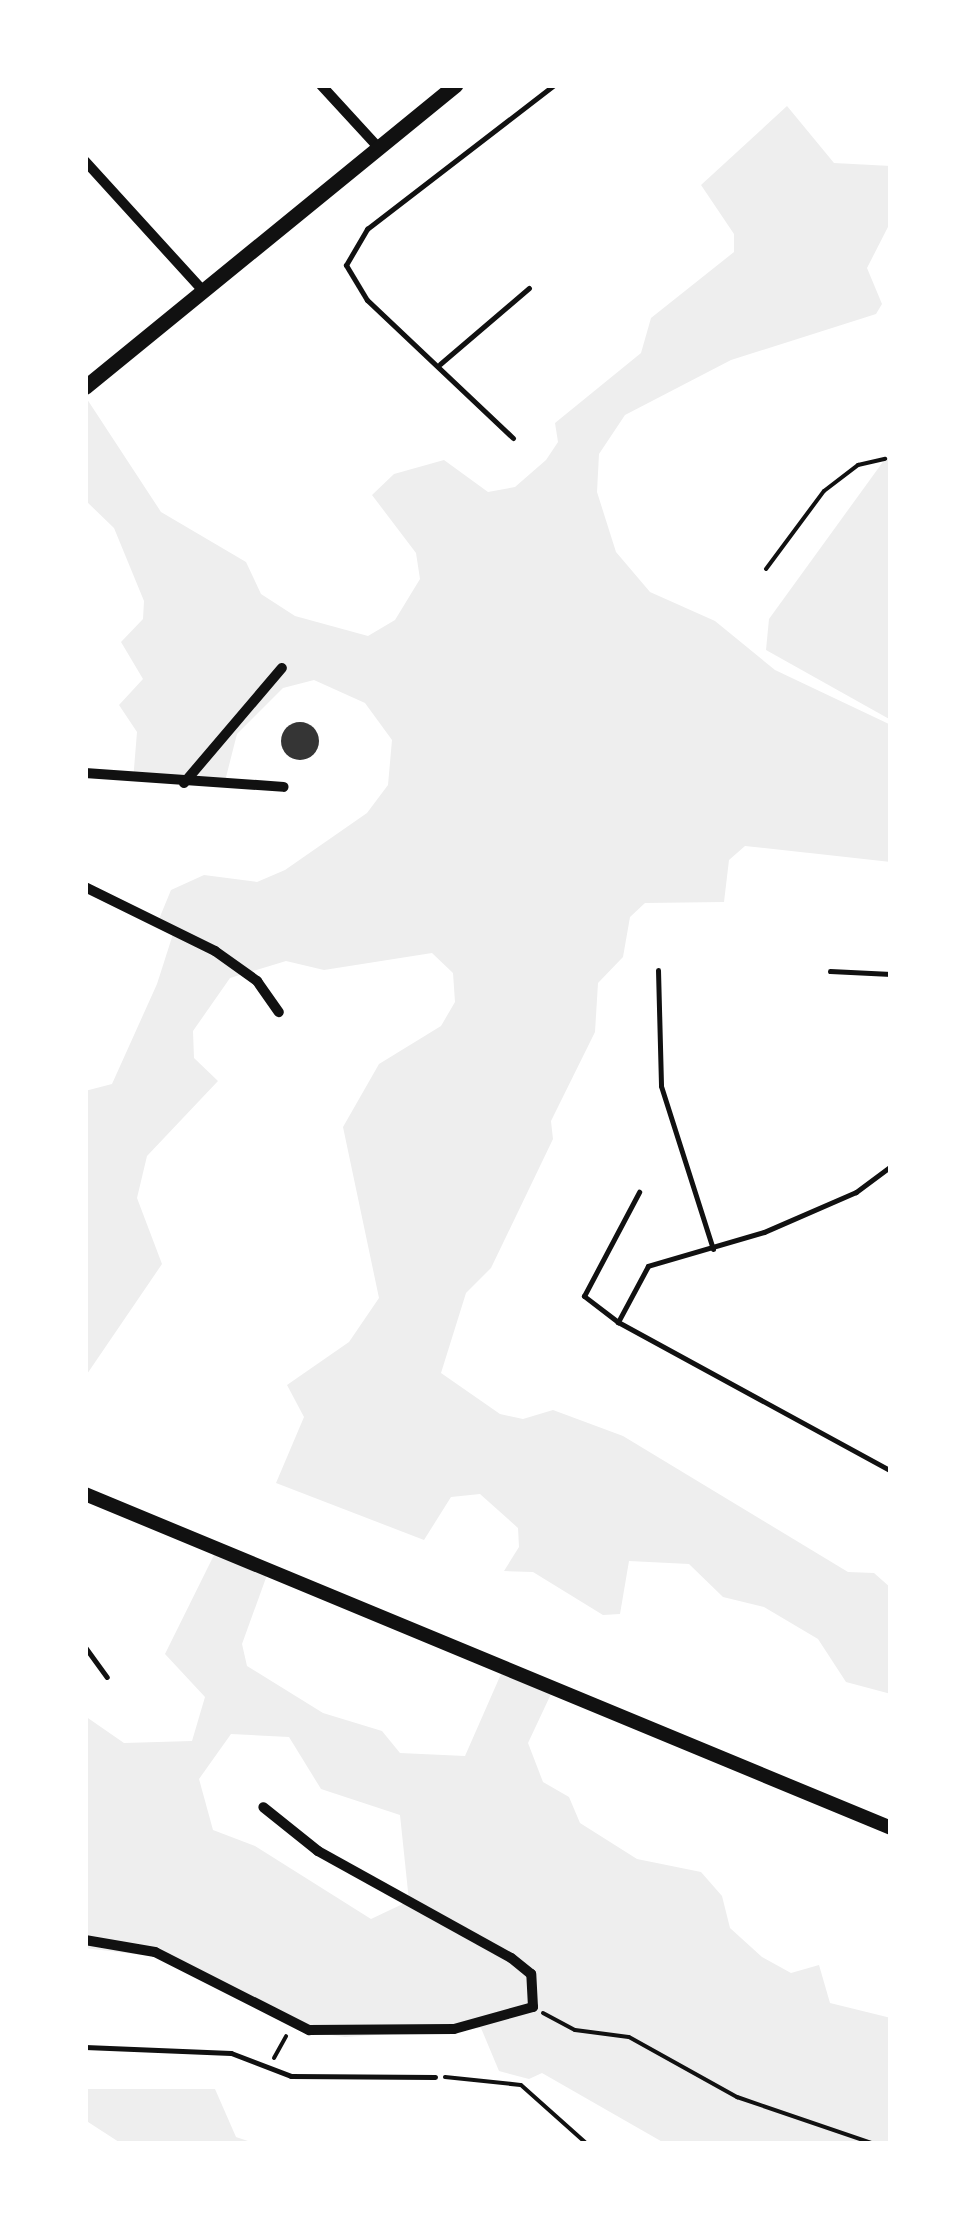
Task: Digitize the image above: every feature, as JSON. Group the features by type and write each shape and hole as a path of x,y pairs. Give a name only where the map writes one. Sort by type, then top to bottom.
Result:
{"main road":[{"path":"85,387 455,85"}],"street":[{"path":"321,85 379,148"},
{"path":"85,160 204,293"},
{"path":"184,782 282,668"},
{"path":"85,773 284,788"},
{"path":"85,887 215,951 257,981 279,1012"},
{"path":"85,1496 891,1828"},
{"path":"85,1940 155,1952 309,2030 454,2029 532,2007 531,1974 263,1807"}],"lane":[{"path":"513,438 353,284 350,248 554,85"},
{"path":"440,364 528,288"},
{"path":"658,970 661,1086 713,1249"},
{"path":"830,971 891,974"},
{"path":"618,1322 648,1266 713,1249 856,1192 891,1166"},
{"path":"639,1192 584,1296 618,1322 891,1471"},
{"path":"85,1647 107,1677"},
{"path":"85,2047 231,2053 291,2076 435,2077"}],"path":[{"path":"766,570 824,491 858,465 888,460 891,453"},
{"path":"532,2007 575,2030 672,2054 806,2126 874,2144"},
{"path":"269,2067 291,2026"},
{"path":"435,2077 521,2085 587,2144"}],"shaded area":[{"path":"787,106 834,163 891,166 890,223 867,268 882,304 876,314 731,360 625,415 599,454 597,492 616,552 650,592 715,621 775,670 891,725 891,862 745,846 729,860 724,902 645,903 630,917 623,957 598,983 595,1032 551,1121 553,1139 491,1268 466,1293 441,1373 500,1414 523,1419 553,1410 623,1436 848,1572 874,1573 891,1588 891,1694 846,1682 818,1639 764,1607 723,1597 689,1564 629,1561 620,1614 603,1615 533,1572 504,1571 519,1547 518,1528 480,1494 451,1497 424,1540 276,1483 304,1417 287,1385 349,1342 379,1298 343,1127 379,1064 441,1026 455,1002 453,973 432,953 324,970 286,961 230,978 193,1031 194,1058 218,1081 147,1156 137,1198 162,1264 85,1377 85,1091 112,1084 157,984 173,934 157,924 171,890 204,875 257,882 285,870 367,813 388,785 392,740 365,703 314,680 283,688 237,734 224,785 133,781 137,732 119,705 143,679 121,642 143,619 144,601 114,528 85,500 85,396 161,512 246,562 261,594 295,616 368,636 395,620 420,579 416,553 372,495 394,474 444,460 488,492 515,487 546,460 558,442 555,423 641,353 651,318 734,252 734,234 701,185"},
{"path":"885,459 891,461 891,720 766,650 769,619"},
{"path":"214,1555 267,1575 242,1644 247,1666 323,1713 382,1731 400,1753 465,1756 501,1674 551,1694 528,1743 543,1782 569,1797 580,1823 637,1859 701,1872 722,1896 730,1928 762,1957 791,1973 819,1965 830,2003 891,2018 891,2144 666,2144 542,2073 529,2079 499,2071 481,2028 345,2037 303,2031 166,1958 85,1948 85,1716 124,1743 192,1741 205,1697 165,1654","holes":["231,1734 289,1737 321,1789 400,1815 409,1901 371,1919 255,1846 213,1830 199,1779"]},
{"path":"85,2089 215,2089 236,2137 257,2144 122,2144 85,2120"}],"building":[{"path":"300,722 313,728 319,741 313,754 300,760 287,754 281,741 287,728"}]}
